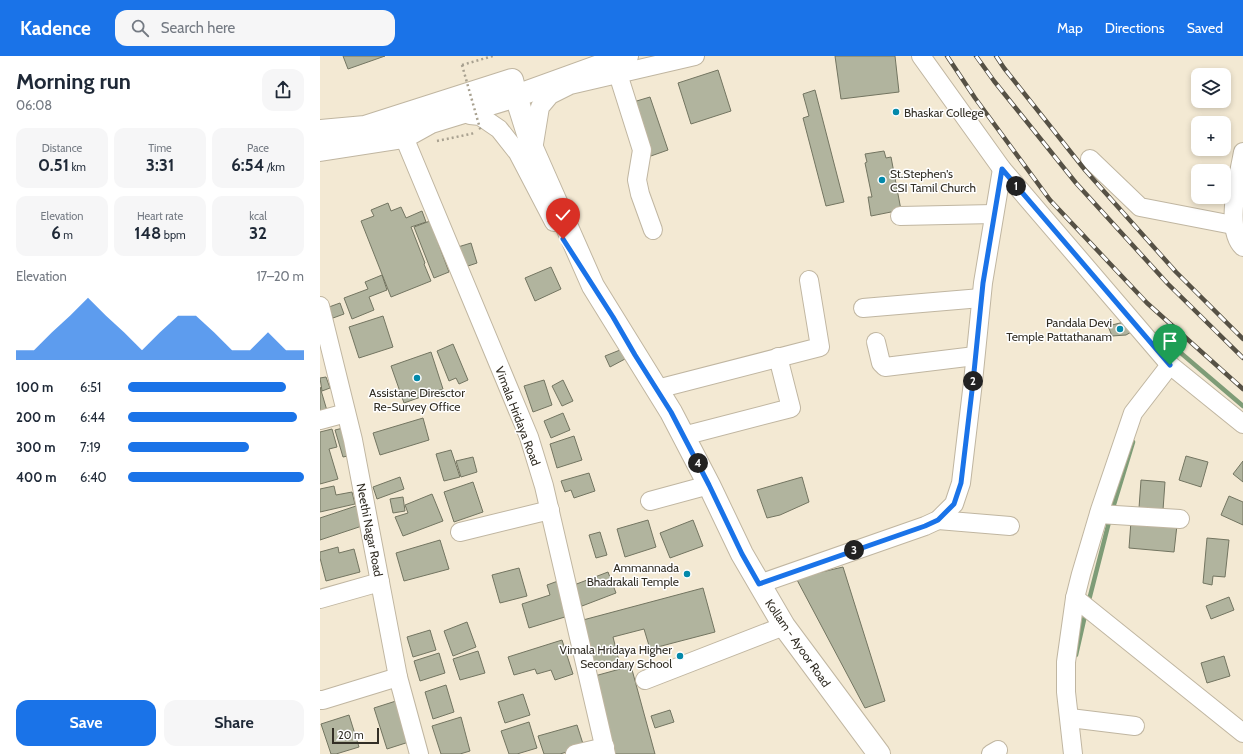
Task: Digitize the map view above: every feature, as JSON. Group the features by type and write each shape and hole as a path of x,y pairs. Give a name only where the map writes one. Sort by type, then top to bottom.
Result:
{"main road":[{"path":"320,131 365,127 587,70 623,65"},
{"path":"320,150 404,137 430,122 465,112 514,88"},
{"name":"Kollam - Ayoor Road","path":"514,88 533,150 593,286 671,412 709,485 742,554 784,626 879,754"}],"street":[{"path":"533,150 540,107 550,94 623,65 695,56"},
{"path":"921,56 1002,169 1170,365 1243,424"},
{"path":"623,65 642,150 637,180 640,194 653,230"},
{"path":"465,112 470,115 480,116 499,129 518,153 563,239 593,286"},
{"name":"Vimala Hridaya Road","path":"404,137 529,437 550,510 605,751"},
{"path":"1243,152 1234,203 1233,224 1240,244 1243,248"},
{"path":"1090,159 1140,207 1233,224"},
{"path":"759,584 925,526 938,520 954,504 961,483 976,356 981,298 1002,169"},
{"path":"900,216 994,214"},
{"path":"657,389 820,347 809,280"},
{"path":"864,308 981,298"},
{"name":"Neethi Nagar Road","path":"320,306 353,440 398,677 419,754"},
{"path":"876,342 881,363 885,367 976,356"},
{"path":"683,436 791,408 778,358"},
{"path":"1073,754 1066,692 1066,662 1075,598 1099,514 1133,413 1170,365"},
{"path":"320,420 346,413"},
{"path":"650,501 709,485"},
{"path":"460,532 550,510"},
{"path":"1099,514 1180,519"},
{"path":"938,520 1010,526"},
{"path":"320,599 380,582"},
{"path":"1075,598 1243,733"},
{"path":"645,680 784,626"},
{"path":"320,700 398,677"},
{"path":"1070,718 1135,726"},
{"path":"575,754 605,751"}],"path":[{"path":"437,142 481,132 462,65 493,56"}],"building":[{"path":"343,56 385,56 348,69"},
{"path":"835,56 895,56 899,92 841,99"},
{"path":"718,70 731,111 691,124 678,83"},
{"path":"815,90 844,202 826,206 803,118 809,116 803,94"},
{"path":"650,97 668,150 648,157 630,103"},
{"name":"St.Stephen's CSI Tamil Church","path":"884,151 886,158 891,157 901,210 871,216 868,197 872,197 865,163 867,162 865,154"},
{"path":"388,203 391,211 401,207 406,218 422,211 426,222 411,227 431,281 391,297 361,221 374,216 371,210"},
{"path":"430,221 449,272 434,278 414,227"},
{"path":"471,243 477,263 465,267 458,247"},
{"path":"551,267 561,289 535,301 525,278"},
{"path":"382,275 387,290 369,297 374,310 352,319 344,298 368,289 365,282"},
{"path":"340,303 344,314 333,318 329,307"},
{"path":"383,316 393,347 359,358 349,327"},
{"name":"Pandala Devi Temple Pattathanam","path":"1124,322 1133,331 1126,335 1112,336 1108,326"},
{"path":"453,344 468,380 459,384 456,378 449,381 437,351"},
{"path":"620,350 625,359 610,367 605,356"},
{"name":"Assistane Diresctor Re-Survey Office","path":"431,352 443,389 404,403 391,366"},
{"path":"326,377 330,388 322,391 320,378"},
{"path":"544,380 552,405 533,412 524,386"},
{"path":"563,380 573,401 562,406 552,386"},
{"path":"320,387 328,414 320,416"},
{"path":"563,413 570,430 551,438 544,421"},
{"path":"423,418 429,440 380,455 373,433"},
{"path":"343,428 352,455 343,457 335,430"},
{"path":"332,429 337,447 329,449 338,479 320,484 320,432"},
{"path":"574,436 582,460 557,468 550,444"},
{"path":"451,450 460,477 444,481 436,454"},
{"path":"1186,456 1208,462 1201,487 1179,480"},
{"path":"473,457 477,472 461,477 456,461"},
{"path":"1243,461 1243,482 1233,474"},
{"path":"589,473 595,491 574,498 571,490 565,492 561,481"},
{"path":"400,477 404,489 377,499 373,487"},
{"path":"802,477 809,502 780,515 767,518 757,490"},
{"path":"1141,480 1165,482 1163,510 1139,508"},
{"path":"473,482 483,512 454,522 444,492"},
{"path":"334,486 336,495 352,492 355,504 320,512 320,489"},
{"path":"432,494 443,521 403,536 395,517 408,513 405,505"},
{"path":"1229,496 1243,502 1243,525 1221,515"},
{"path":"403,497 405,511 393,513 390,499"},
{"path":"356,506 362,526 320,540 320,518"},
{"path":"648,520 656,547 625,557 617,529"},
{"path":"693,520 703,546 670,558 660,533"},
{"path":"1131,521 1177,525 1174,552 1129,548"},
{"path":"600,532 607,555 596,558 589,535"},
{"path":"1207,538 1229,540 1225,577 1213,576 1212,585 1203,583"},
{"path":"440,540 449,569 404,581 396,553"},
{"path":"338,547 339,553 354,549 360,572 326,581 320,558 320,552"},
{"path":"843,567 885,701 865,708 796,578"},
{"path":"519,568 527,596 500,603 492,575"},
{"path":"608,572 616,593 582,606 574,585"},
{"path":"558,581 568,616 529,628 522,604 550,595 547,585"},
{"path":"703,588 715,632 650,649 644,629 613,637 619,661 595,668 583,620"},
{"path":"1229,597 1234,610 1211,619 1206,606"},
{"path":"467,622 476,647 453,656 444,631"},
{"path":"430,630 436,650 413,657 407,637"},
{"path":"562,640 573,674 555,680 551,670 537,674 535,669 514,675 508,657"},
{"path":"478,651 485,673 460,680 453,659"},
{"path":"439,653 445,673 420,681 414,661"},
{"path":"1224,656 1230,676 1207,683 1201,663"},
{"path":"631,666 655,754 613,754 591,677"},
{"path":"446,685 454,712 433,719 425,692"},
{"path":"523,694 530,715 505,723 498,702"},
{"path":"396,701 415,740 387,749 374,708"},
{"path":"670,710 674,722 655,728 651,716"},
{"path":"349,715 359,747 336,754 331,754 321,724"},
{"path":"461,717 470,751 460,754 441,754 432,726"},
{"path":"529,722 537,748 517,754 509,754 501,731"},
{"path":"577,725 584,747 560,754 544,754 538,736"}],"waterway":[{"path":"1170,358 1175,348 1243,406"},
{"path":"1112,511 1133,442"},
{"path":"1088,604 1110,518"},
{"path":"1076,655 1086,611"}],"railway":[{"path":"947,56 975,98 1050,200 1147,303 1243,389"},
{"path":"976,56 994,81 1076,183 1168,284 1243,358"},
{"path":"996,56 1085,170 1176,272 1243,339"}],"place":[{"name":"Bhaskar College","path":"896,112"},
{"name":"St.Stephen's CSI Tamil Church","path":"882,180"},
{"name":"Pandala Devi Temple Pattathanam","path":"1120,329"},
{"name":"Assistane Diresctor Re-Survey Office","path":"417,378"},
{"name":"Ammannada Bhadrakali Temple","path":"687,574"},
{"name":"Vimala Hridaya Higher Secondary School","path":"680,656"}],"route":[{"path":"563,239 671,412 709,485 742,554 759,584 925,526 938,520 954,504 961,483 983,283 1002,169 1170,365"}]}
